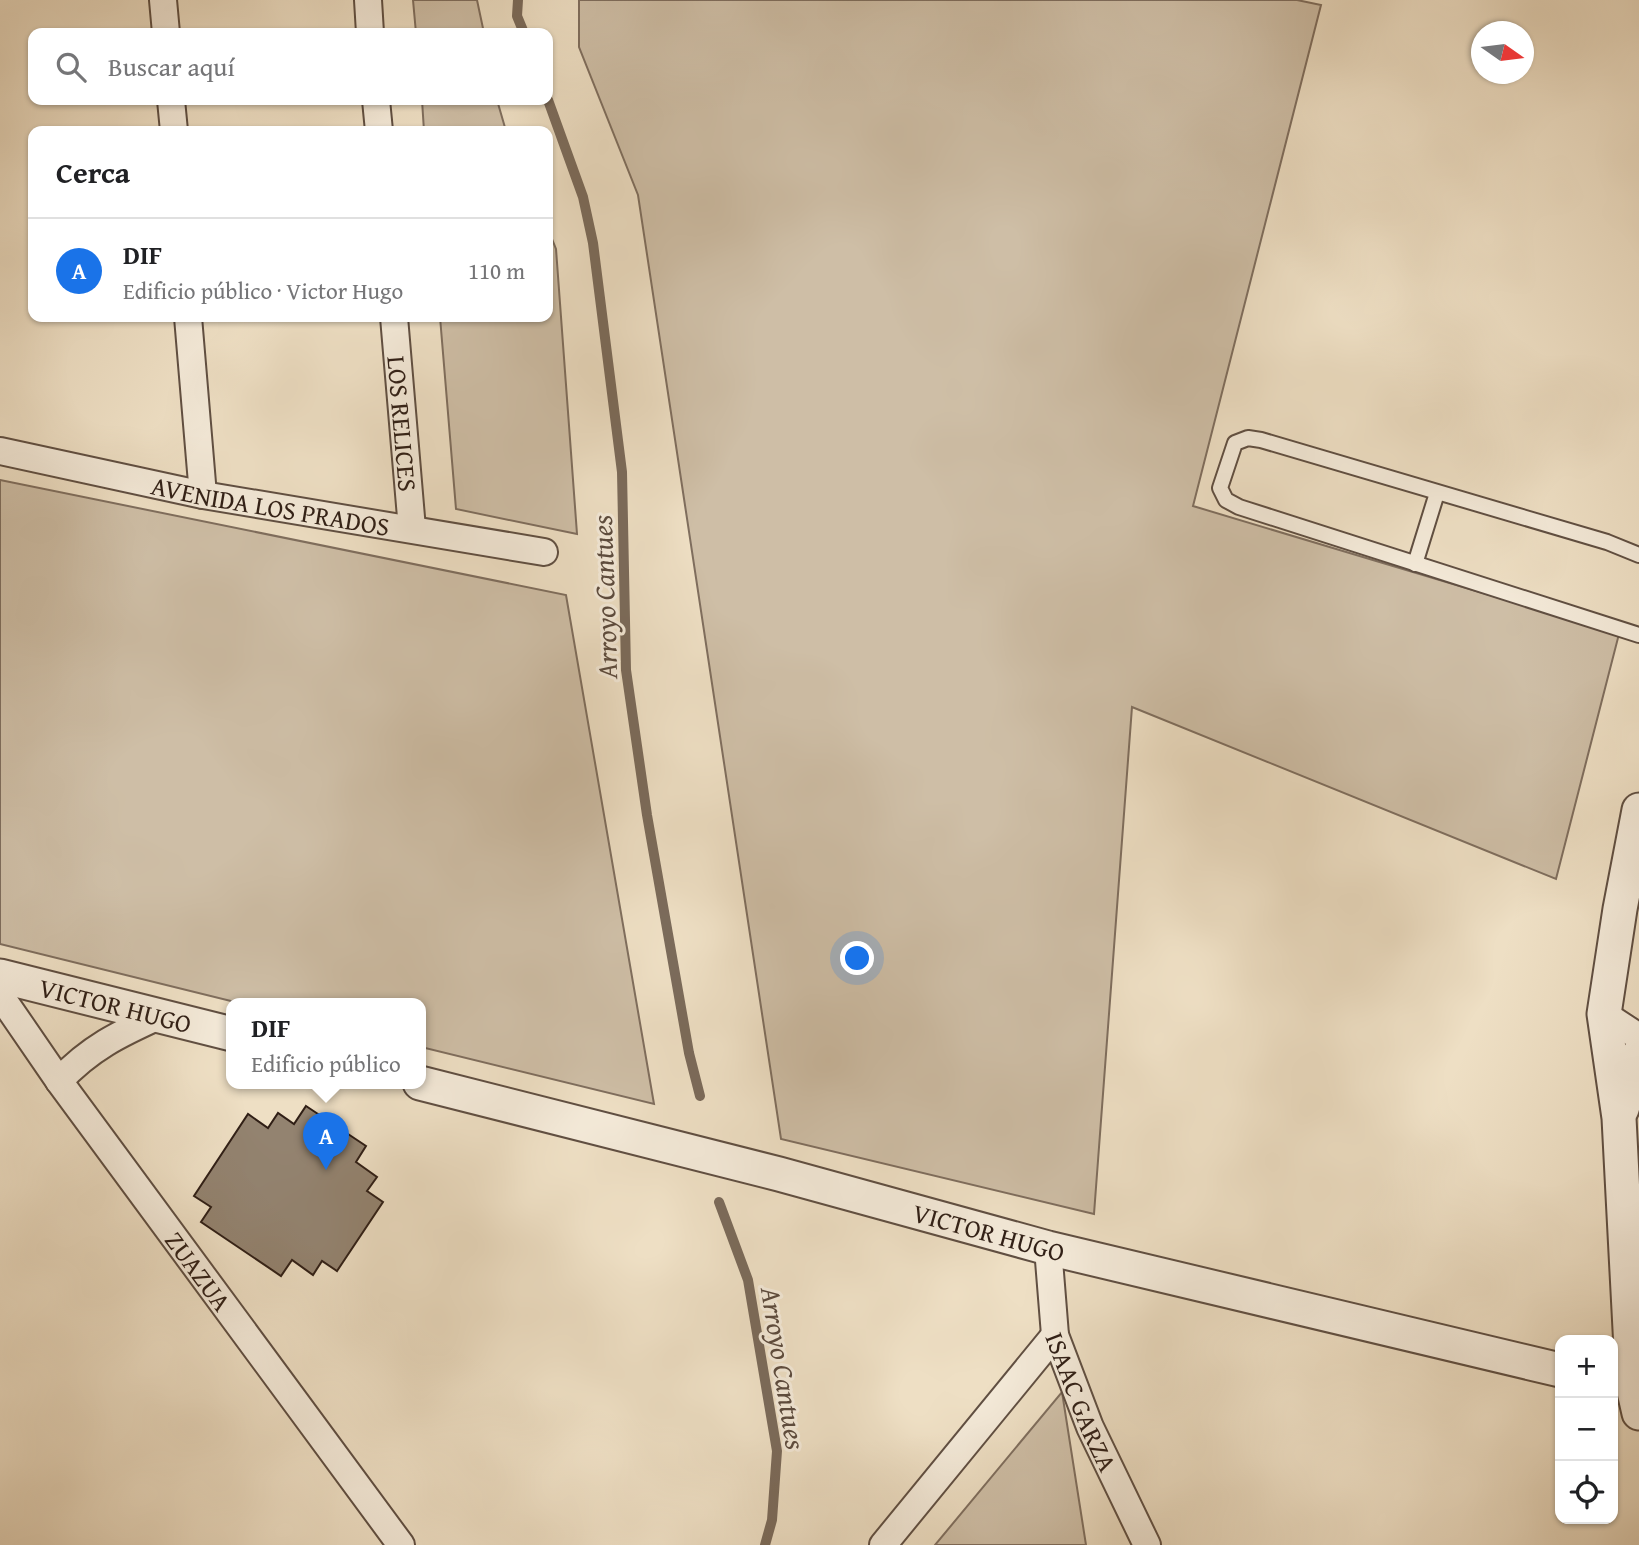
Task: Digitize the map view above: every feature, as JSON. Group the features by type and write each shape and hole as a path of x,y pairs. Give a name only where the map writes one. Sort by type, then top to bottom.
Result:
{"street":[{"path":"163,0 166,28"},
{"path":"368,0 370,28"},
{"path":"171,105 173,126"},
{"path":"376,105 379,126"},
{"path":"188,322 203,495"},
{"name":"LOS RELICES","path":"394,322 412,529"},
{"name":"AVENIDA LOS PRADOS","path":"0,451 203,495 544,552"},
{"path":"1628,1394 1619,1118 1604,1014 1639,810"},
{"name":"VICTOR HUGO","path":"0,976 226,1033"},
{"name":"ZUAZUA","path":"0,995 59,1081 401,1545"},
{"path":"1604,1014 1639,1037"},
{"path":"59,1081 81,1058 117,1035 159,1016"},
{"path":"1619,1118 1639,1054"},
{"name":"VICTOR HUGO","path":"426,1084 779,1174 1048,1248 1555,1369"},
{"name":"ISAAC GARZA","path":"1048,1248 1055,1335 1090,1427 1147,1545"},
{"path":"883,1545 1055,1335"}],"lane":[{"path":"1639,555 1607,542 1261,440 1248,438 1235,443 1220,488 1226,500 1239,507 1639,635"},
{"path":"1415,564 1437,493"}],"shaded area":[{"path":"413,0 477,0 483,28 416,28"},
{"path":"579,0 1297,0 1321,5 1193,506 1619,634 1556,879 1132,707 1094,1214 781,1139 638,195 579,47"},
{"path":"422,105 498,105 505,126 424,126"},
{"path":"553,242 556,249 577,534 456,509 440,322 553,322"},
{"path":"0,480 566,595 654,1104 426,1048 426,998 226,1000 0,944"},
{"path":"1062,1392 1086,1545 935,1545"}],"building":[{"path":"306,1106 366,1146 356,1162 377,1177 367,1191 383,1202 337,1271 322,1261 313,1275 292,1260 281,1276 201,1222 211,1207 194,1196 248,1114 268,1128 278,1113 294,1124"}],"waterway":[{"name":"Arroyo Cantues","path":"518,0 517,16 522,28"},
{"name":"Arroyo Cantues","path":"550,105 583,197 593,243 622,472 626,670 647,815 689,1053 700,1096"},
{"name":"Arroyo Cantues","path":"719,1202 748,1280 777,1451 772,1520 765,1545"}],"place":[{"name":"DIF","path":"326,1170"}]}
